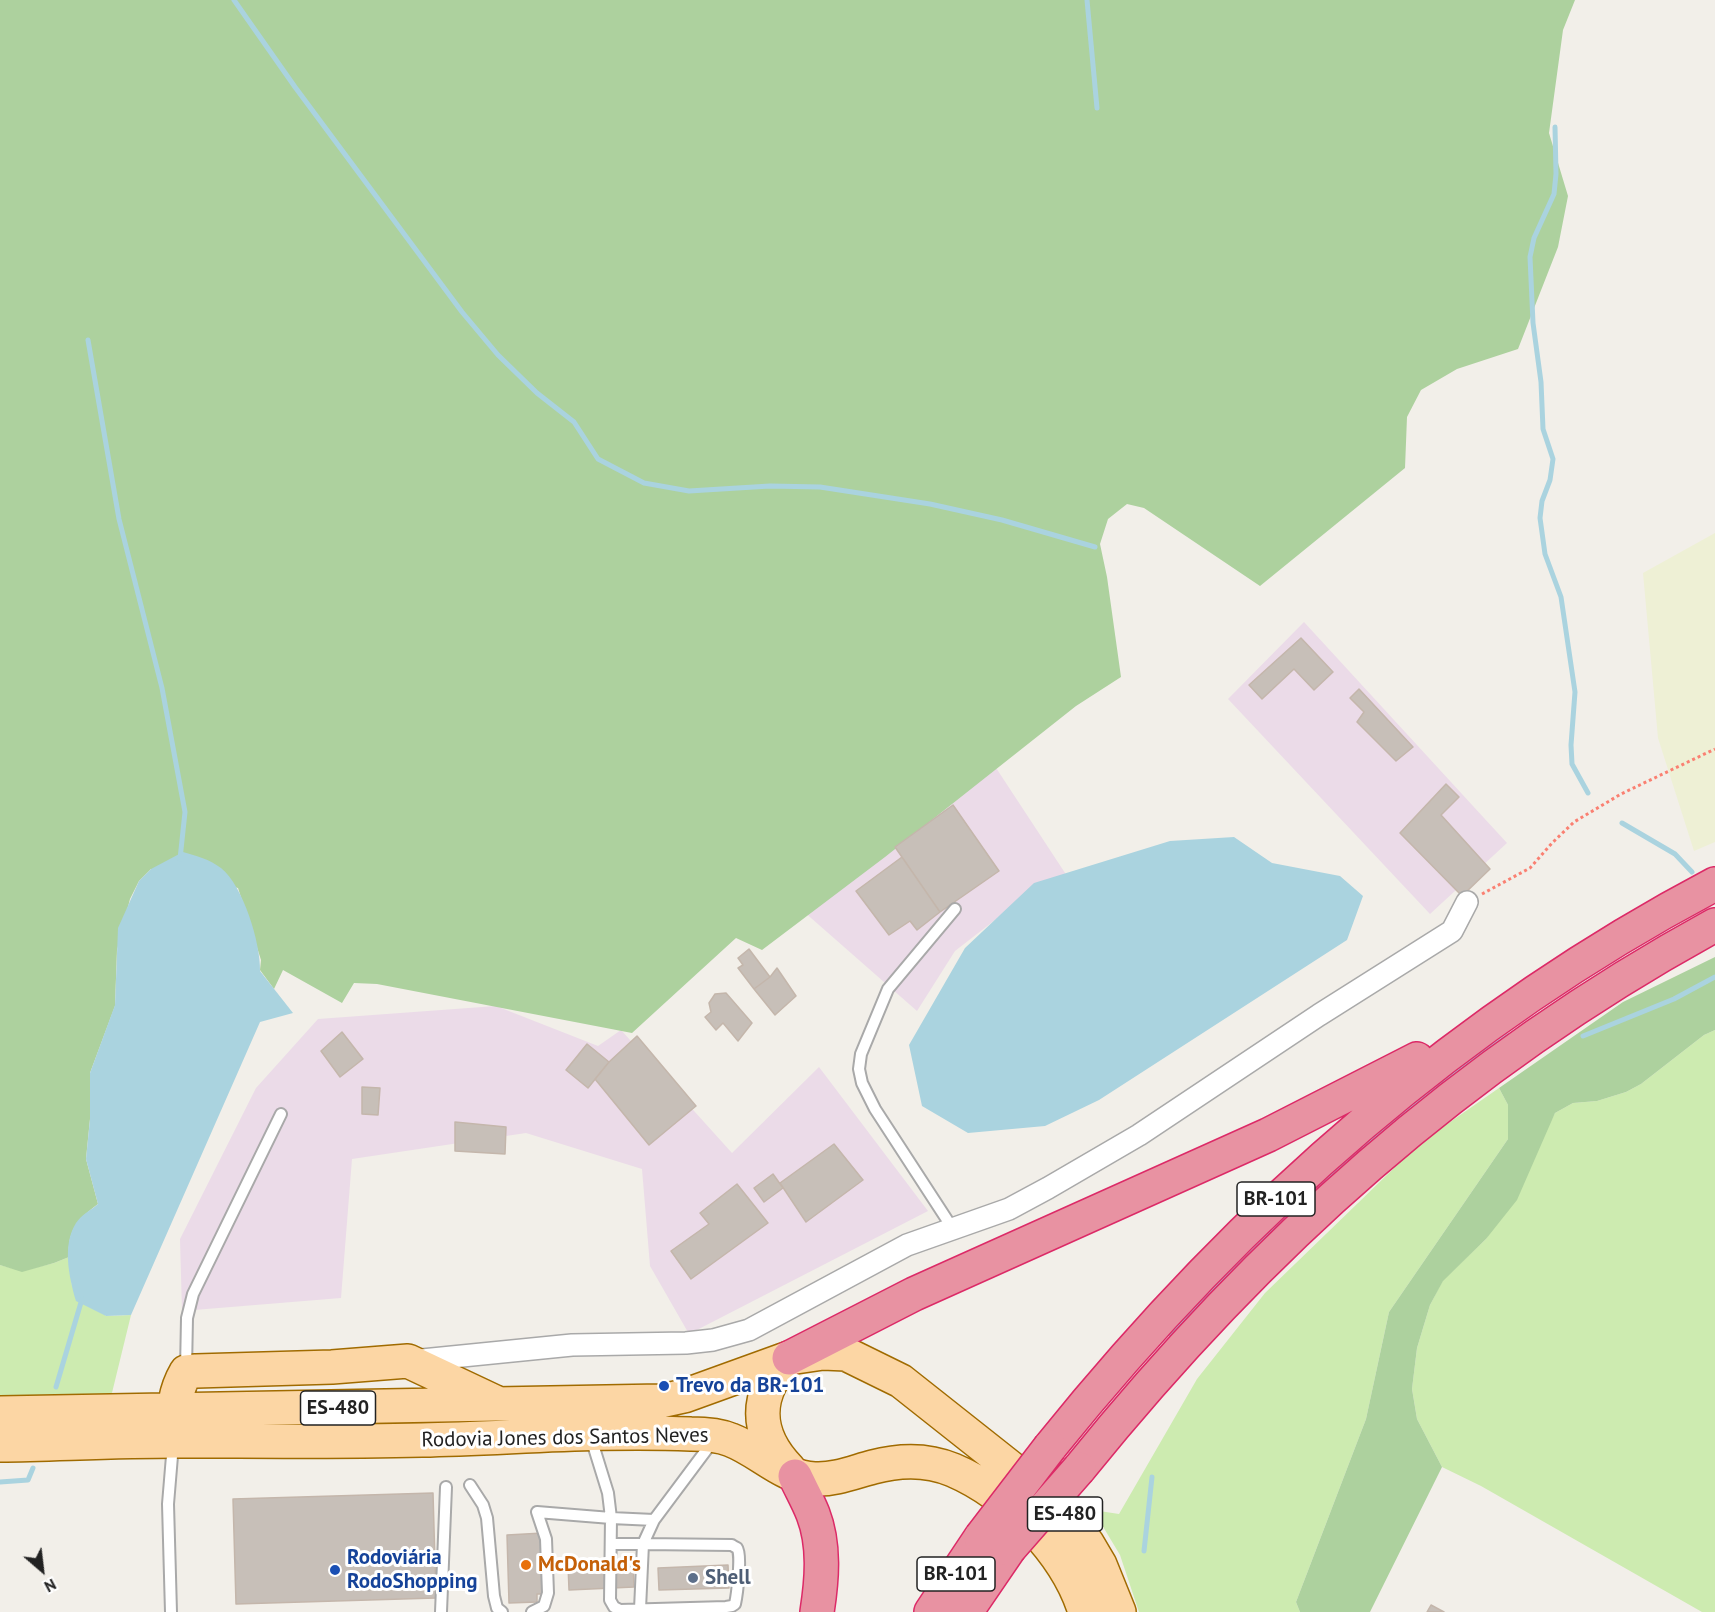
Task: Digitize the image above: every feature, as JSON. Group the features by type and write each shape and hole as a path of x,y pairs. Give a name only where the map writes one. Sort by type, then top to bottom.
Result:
{"highway":[{"name":"BR-101","path":"966,1612 995,1543 1050,1447 1093,1393 1161,1316 1232,1241 1330,1150 1431,1066 1538,989 1636,928 1715,884"},
{"name":"BR-101","path":"931,1612 995,1543 1079,1469 1211,1315 1354,1177 1454,1095 1550,1025 1602,990 1715,925"},
{"path":"789,1358 914,1294 1268,1136 1409,1064 1538,989"},
{"path":"795,1476 813,1515 818,1533 821,1571 817,1612"}],"main road":[{"name":"Rodovia Jones dos Santos Neves","path":"0,1445 173,1426 502,1405 660,1401 684,1396 789,1358 824,1353 846,1354 901,1381 1059,1506 1087,1543 1100,1565 1119,1612"},
{"path":"789,1358 777,1370 765,1394 762,1417 766,1438 778,1458 795,1476"},
{"path":"173,1426 177,1389 186,1372 332,1367 408,1361 502,1405"},
{"name":"Rodovia Jones dos Santos Neves","path":"0,1413 346,1442 590,1434 717,1436 733,1441 795,1476 815,1479 832,1478 900,1462 923,1463 952,1470 986,1488 1033,1528 1063,1565 1085,1612"}],"street":[{"path":"408,1361 572,1345 686,1343 729,1337 749,1330 907,1245 992,1216 1038,1194 1139,1135 1318,1015 1452,931 1467,902"}],"lane":[{"path":"953,1229 875,1109 862,1083 859,1069 864,1047 888,989 955,909"},
{"path":"186,1372 187,1318 193,1294 281,1114"},
{"path":"171,1612 168,1503 173,1426"},
{"path":"590,1434 608,1493 611,1518 610,1600 614,1607 620,1610 734,1605 738,1576 738,1551 732,1545 611,1544"},
{"path":"640,1609 643,1544 654,1520 717,1436"},
{"path":"470,1485 483,1505 488,1518 494,1596 497,1608 502,1612"},
{"path":"441,1612 446,1487"},
{"path":"532,1612 544,1606 548,1593 546,1539 537,1512 654,1520"}],"path":[{"path":"1467,902 1530,868 1557,837 1574,822 1621,794 1715,749"}],"shaded area":[{"path":"1304,622 1507,843 1430,914 1228,699"},
{"path":"981,745 1069,879 1022,899 955,951 917,1011 778,889"},
{"path":"496,1006 598,1046 621,1030 732,1153 819,1067 928,1211 689,1334 650,1266 642,1169 526,1133 352,1159 341,1298 182,1311 180,1239 256,1088 318,1019"}],"green space":[{"path":"0,0 1575,0 1563,30 1549,133 1568,196 1558,247 1518,349 1457,369 1421,390 1407,417 1405,468 1260,586 1144,508 1127,504 1108,519 1100,544 1121,677 1076,706 885,857 762,950 736,938 632,1033 377,984 354,983 342,1003 283,970 274,989 260,970 261,960 238,888 151,869 139,881 130,899 117,950 115,1006 90,1073 90,1119 86,1159 98,1204 75,1226 70,1240 69,1257 22,1272 0,1265"},
{"path":"1715,533 1715,842 1694,851 1658,738 1643,573"},
{"path":"1715,957 1715,1030 1704,1035 1641,1084 1626,1092 1597,1101 1573,1103 1555,1113 1517,1200 1486,1239 1443,1281 1430,1305 1417,1348 1412,1389 1417,1419 1442,1467 1370,1612 1300,1612 1296,1602 1366,1419 1389,1312 1508,1139 1508,1105 1499,1088 1623,1002"},
{"path":"1715,1030 1715,1612 1702,1612 1481,1486 1442,1467 1417,1419 1412,1389 1417,1348 1430,1305 1443,1280 1486,1239 1555,1113 1573,1103 1597,1101 1626,1092 1641,1084 1704,1035"},
{"path":"1499,1088 1508,1105 1508,1139 1389,1312 1366,1419 1296,1602 1300,1612 1139,1612 1120,1555 1093,1510 1119,1514 1197,1379 1265,1293 1420,1143"},
{"path":"69,1257 72,1286 106,1316 131,1315 110,1401 0,1403 0,1265 22,1271"}],"water":[{"path":"1234,837 1272,863 1340,876 1363,896 1347,940 1099,1100 1045,1126 968,1133 922,1106 909,1045 965,948 1034,883 1170,841"},
{"path":"183,852 212,862 229,876 237,887 254,931 260,971 293,1013 260,1022 131,1315 106,1316 76,1301 68,1261 69,1241 76,1223 98,1204 86,1159 90,1119 90,1073 115,1005 118,928 139,881 151,869"}],"building":[{"path":"1301,638 1333,672 1314,690 1294,669 1262,699 1249,685"},
{"path":"1359,689 1413,747 1396,761 1357,722 1364,712 1350,698"},
{"path":"1446,784 1459,797 1441,815 1490,869 1462,896 1400,833"},
{"path":"953,805 999,871 940,912 895,847"},
{"path":"902,857 940,912 917,930 910,921 889,935 856,891"},
{"path":"749,949 770,977 754,989 738,968 743,965 738,958"},
{"path":"777,968 796,996 775,1015 754,989 770,977"},
{"path":"726,993 752,1023 738,1041 723,1023 716,1030 705,1017 711,1012 709,1003 715,994"},
{"path":"342,1032 363,1059 340,1077 321,1051"},
{"path":"637,1036 696,1106 649,1145 595,1079 609,1062"},
{"path":"587,1044 609,1062 588,1088 566,1070"},
{"path":"362,1087 380,1088 378,1115 362,1114"},
{"path":"455,1122 506,1127 505,1154 455,1151"},
{"path":"834,1144 863,1180 806,1222 780,1183"},
{"path":"773,1174 783,1188 764,1202 754,1188"},
{"path":"737,1184 768,1223 691,1279 671,1251 709,1224 700,1213"},
{"name":"Rodoviária RodoShopping","path":"433,1493 436,1598 236,1604 233,1499"},
{"name":"McDonald's","path":"543,1533 545,1594 537,1594 537,1602 509,1603 507,1535"},
{"path":"633,1562 634,1587 569,1590 568,1564"},
{"name":"Shell","path":"728,1565 729,1588 659,1590 658,1568"},
{"path":"1431,1605 1444,1612 1427,1612"}],"waterway":[{"path":"234,0 295,87 462,312 498,355 537,393 574,422 598,459 644,483 689,491 770,486 820,487 930,504 1002,520 1095,547"},
{"path":"1087,0 1097,108"},
{"path":"1555,127 1554,194 1534,238 1530,257 1533,323 1541,382 1543,429 1553,459 1540,518 1545,554 1561,597 1575,692 1572,764 1588,793"},
{"path":"88,340 119,519 162,688 185,812 180,859"},
{"path":"1622,823 1675,854 1692,872"},
{"path":"1583,1036 1674,999 1715,977"},
{"path":"1170,1334 1322,1183 1441,1082 1508,1036"},
{"path":"56,1387 82,1299"},
{"path":"0,1482 28,1480 33,1468"},
{"path":"1144,1551 1152,1477"}],"place":[{"name":"Trevo da BR-101","path":"664,1386"},
{"name":"McDonald's","path":"526,1565"},
{"name":"Rodoviária RodoShopping","path":"335,1570"},
{"name":"Shell","path":"693,1578"}]}
